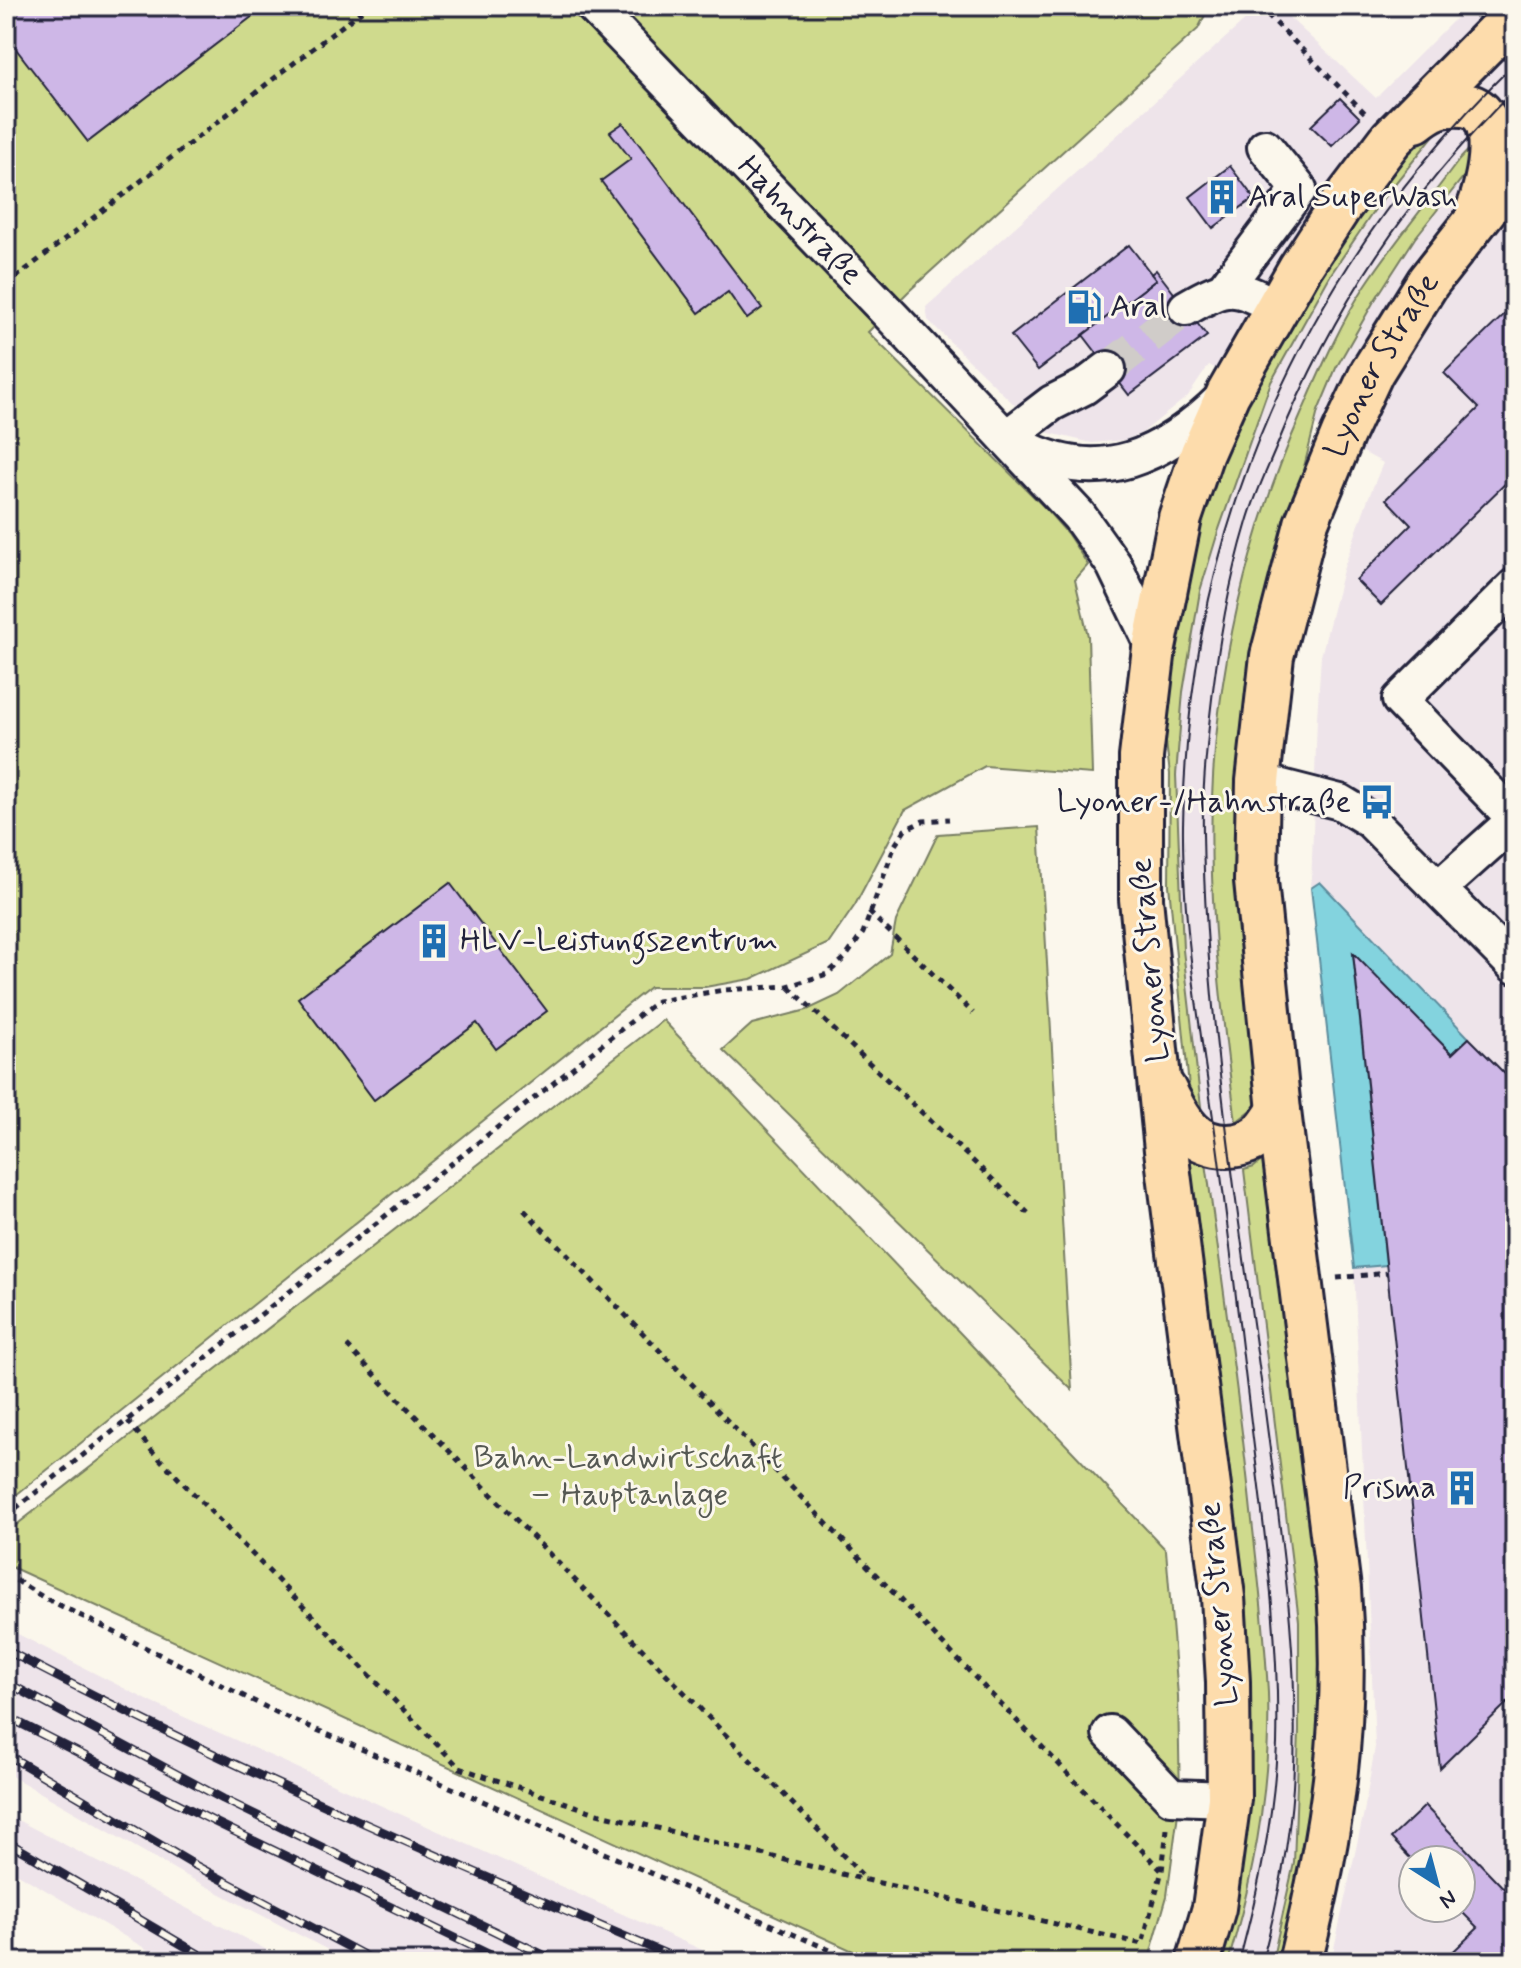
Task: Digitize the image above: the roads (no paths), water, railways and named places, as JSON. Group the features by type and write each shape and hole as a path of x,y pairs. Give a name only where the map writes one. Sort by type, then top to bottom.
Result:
{"main road":[{"name":"Lyoner Straße","path":"1198,1962 1214,1908 1229,1799 1228,1682 1223,1597 1166,1150 1141,899 1141,757 1154,648 1184,506 1202,453 1228,394 1277,307 1333,218 1382,129 1515,14"},
{"path":"1382,129 1442,105 1471,105 1486,119 1491,143 1490,167 1484,195 1472,225"},
{"name":"Lyoner Straße","path":"1300,1962 1329,1831 1342,1732 1344,1649 1279,1111 1256,881 1258,781 1272,656 1306,524 1372,372 1428,282 1515,171"},
{"path":"1160,1080 1178,1116 1203,1142 1230,1146 1251,1141 1264,1131 1279,1111"}],"street":[{"name":"Hahnstraße","path":"593,6 1079,516 1106,553 1154,648"},
{"path":"1186,308 1224,289 1299,189 1265,147"},
{"path":"1224,289 1243,290 1277,307"},
{"path":"1006,438 1052,403 1084,387 1108,369"},
{"name":"Hahnstraße","path":"1006,438 1054,461 1073,465 1115,464 1137,459 1173,441 1197,424 1228,394"},
{"path":"1439,888 1515,819 1400,700 1515,586"},
{"path":"1258,781 1316,794 1360,813 1515,966"},
{"path":"1110,1733 1171,1797 1229,1799"}],"water":[{"path":"1320,882 1469,1038 1452,1054 1353,955 1386,1265 1354,1268 1311,888"}],"tunnel":[{"path":"1108,369 1186,308"}],"tram line":[{"path":"1239,1962 1269,1827 1277,1744 1276,1661 1260,1496 1189,945 1183,825 1190,715 1207,610 1234,508 1271,410 1318,316 1374,227 1440,143 1515,63"},
{"path":"1262,1962 1289,1832 1295,1739 1294,1691 1282,1547 1225,1119 1210,976 1203,804 1216,667 1229,594 1250,513 1322,348 1376,256 1407,213 1440,171 1515,89"}],"railway":[{"path":"6,1650 258,1775 685,1962"},
{"path":"6,1682 223,1799 558,1962"},
{"path":"6,1716 215,1822 505,1962"},
{"path":"6,1754 191,1863 377,1962"},
{"path":"6,1841 212,1962"}],"place":[{"name":"Aral SuperWash","path":"1222,197"},
{"name":"Aral","path":"1084,307"},
{"name":"Lyoner-/Hahnstraße","path":"1377,802"},
{"name":"HLV-Leistungszentrum","path":"434,941"},
{"name":"Prisma","path":"1462,1488"}],"park label":[{"name":"Bahn-Landwirtschaft – Hauptanlage","path":"628,1476"}]}
